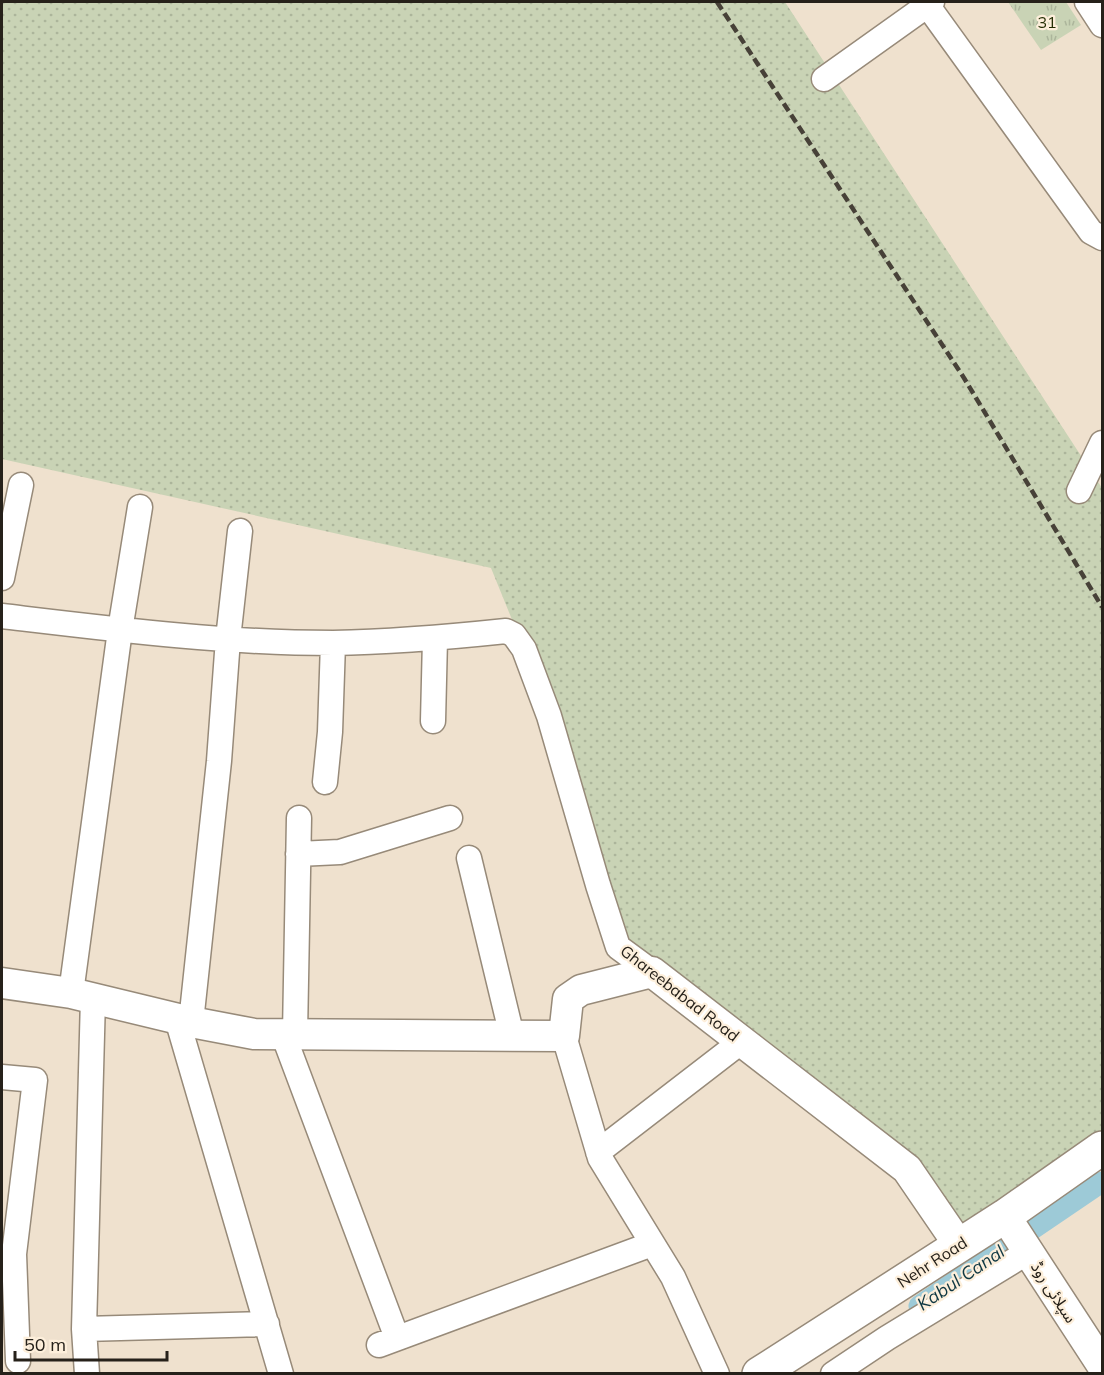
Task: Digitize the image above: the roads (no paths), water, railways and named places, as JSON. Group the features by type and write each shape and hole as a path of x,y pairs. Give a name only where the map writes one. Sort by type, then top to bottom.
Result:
{"main road":[{"name":"Nehr Road","path":"759,1374 1006,1216 1102,1148"}],"street":[{"path":"1087,2 1102,25"},
{"path":"824,79 928,3 1091,232 1102,238"},
{"path":"1079,491 1102,443"},
{"path":"2,578 21,485"},
{"path":"87,1374 84,1329 82,996 120,630 140,507"},
{"path":"240,531 228,639 219,761 184,1021 281,1374"},
{"path":"2,616 120,630 228,639 333,643 435,639 433,721"},
{"name":"Ghareebabad Road","path":"435,639 506,631 514,635 524,649 549,716 618,947 907,1169 959,1245"},
{"path":"325,782 330,732 333,643"},
{"path":"299,818 289,1034 388,1341 652,1244"},
{"path":"298,854 340,852 450,818"},
{"path":"469,858 512,1036"},
{"path":"652,972 581,990 568,999 564,1036 598,1152 673,1277 717,1374"},
{"path":"2,983 82,996 184,1021 254,1034 564,1036"},
{"path":"598,1152 742,1041"},
{"path":"2,1077 35,1080 14,1254 18,1362"},
{"name":"سپلائی روڈ","path":"1006,1216 1102,1365"},
{"path":"833,1374 887,1338 1028,1252"},
{"path":"84,1329 267,1324"}],"waterway":[{"name":"Kabul Canal","path":"919,1306 1102,1182"}],"railway":[{"path":"717,2 964,378 1102,607"}],"park label":[{"name":"31","path":"1047,22"}]}
